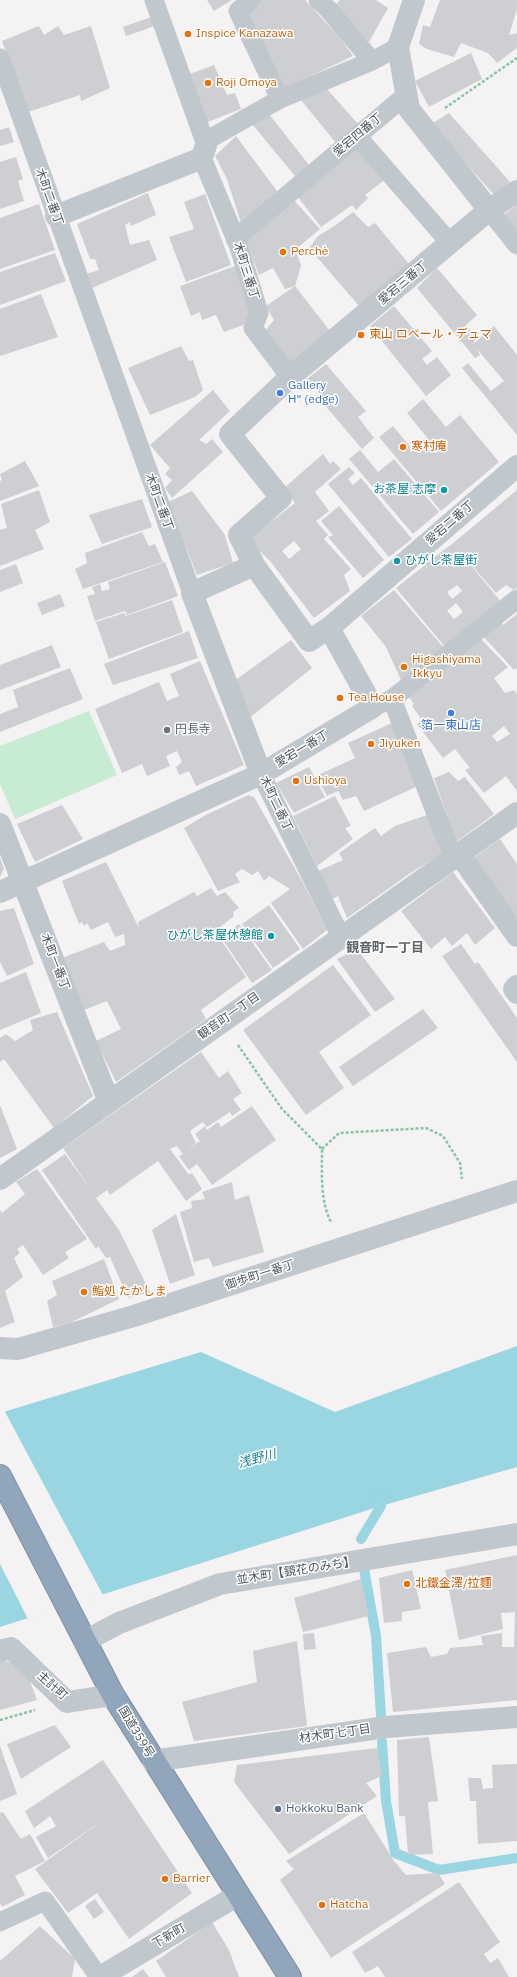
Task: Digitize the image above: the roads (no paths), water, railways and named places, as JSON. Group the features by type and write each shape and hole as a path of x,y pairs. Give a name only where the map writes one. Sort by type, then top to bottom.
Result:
{"highway":[{"name":"国道359号","path":"0,1476 113,1695 153,1761 290,1977"}],"street":[{"path":"414,0 398,47 409,109 489,210"},
{"path":"56,216 204,152"},
{"name":"愛宕三番丁","path":"254,565 239,535 280,498 230,434 290,377 489,210 517,191"},
{"name":"愛宕二番丁","path":"254,565 309,641 329,628 517,466"},
{"path":"192,593 254,565"},
{"name":"木町二番丁","path":"192,593 261,774"},
{"path":"329,628 382,703"},
{"name":"愛宕一番丁","path":"0,892 261,774 382,703"},
{"name":"観音町一丁目","path":"0,1179 517,813"},
{"name":"木町一番丁","path":"0,824 109,1102"},
{"path":"456,856 517,936"},
{"path":"517,986 514,989 517,993"},
{"name":"御歩町一番丁","path":"0,1348 18,1349 134,1316 517,1191"},
{"name":"並木町【鏡花のみち】","path":"84,1641 120,1623 220,1584 517,1534"},
{"name":"主計町","path":"0,1650 11,1648 66,1702 113,1695"},
{"name":"材木町七丁目","path":"153,1761 386,1727 517,1717"},
{"name":"下新町","path":"99,1977 238,1895"}],"lane":[{"name":"木町三番丁","path":"154,0 204,152 260,314 253,328 290,377"},
{"path":"252,0 238,11 280,99"},
{"path":"318,0 328,9 372,60"},
{"path":"204,152 211,138 280,99 372,60 398,47"},
{"name":"木町二番丁","path":"0,58 192,593"},
{"name":"愛宕四番丁","path":"235,239 406,95"},
{"path":"357,136 450,243"},
{"path":"489,210 517,245"},
{"name":"愛宕一番丁","path":"382,703 517,599"},
{"path":"382,703 456,856"},
{"name":"木町二番丁","path":"261,774 341,937"},
{"path":"0,1922 45,1901 99,1977"}],"water":[{"name":"浅野川","path":"517,1346 517,1467 381,1506 0,1627 0,1413 201,1352 335,1412"}],"waterway":[{"path":"361,1539 381,1506 380,1493"},
{"path":"364,1569 376,1636 381,1716"},
{"path":"382,1742 386,1801 395,1853 439,1870 517,1858"}],"place":[{"name":"Inspice Kanazawa","path":"188,34"},
{"name":"Roji Omoya","path":"208,83"},
{"name":"Perchè","path":"283,252"},
{"name":"東山 ロベール・デュマ","path":"361,335"},
{"name":"Gallery H\" (edge)","path":"280,393"},
{"name":"寒村庵","path":"403,447"},
{"name":"お茶屋 志摩","path":"444,490"},
{"name":"ひがし茶屋街","path":"397,561"},
{"name":"Higashiyama Ikkyu","path":"404,667"},
{"name":"Tea House","path":"340,698"},
{"name":"箔一東山店","path":"451,713"},
{"name":"円長寺","path":"167,730"},
{"name":"Jiyuken","path":"371,744"},
{"name":"Ushioya","path":"296,781"},
{"name":"ひがし茶屋休憩館","path":"271,936"},
{"name":"鮨処 たかしま","path":"84,1292"},
{"name":"北鐵金澤/拉麵","path":"407,1584"},
{"name":"Hokkoku Bank","path":"278,1809"},
{"name":"Barrier","path":"165,1879"},
{"name":"Hatcha","path":"322,1905"}],"district":[{"name":"観音町一丁目","path":"385,948"}]}
